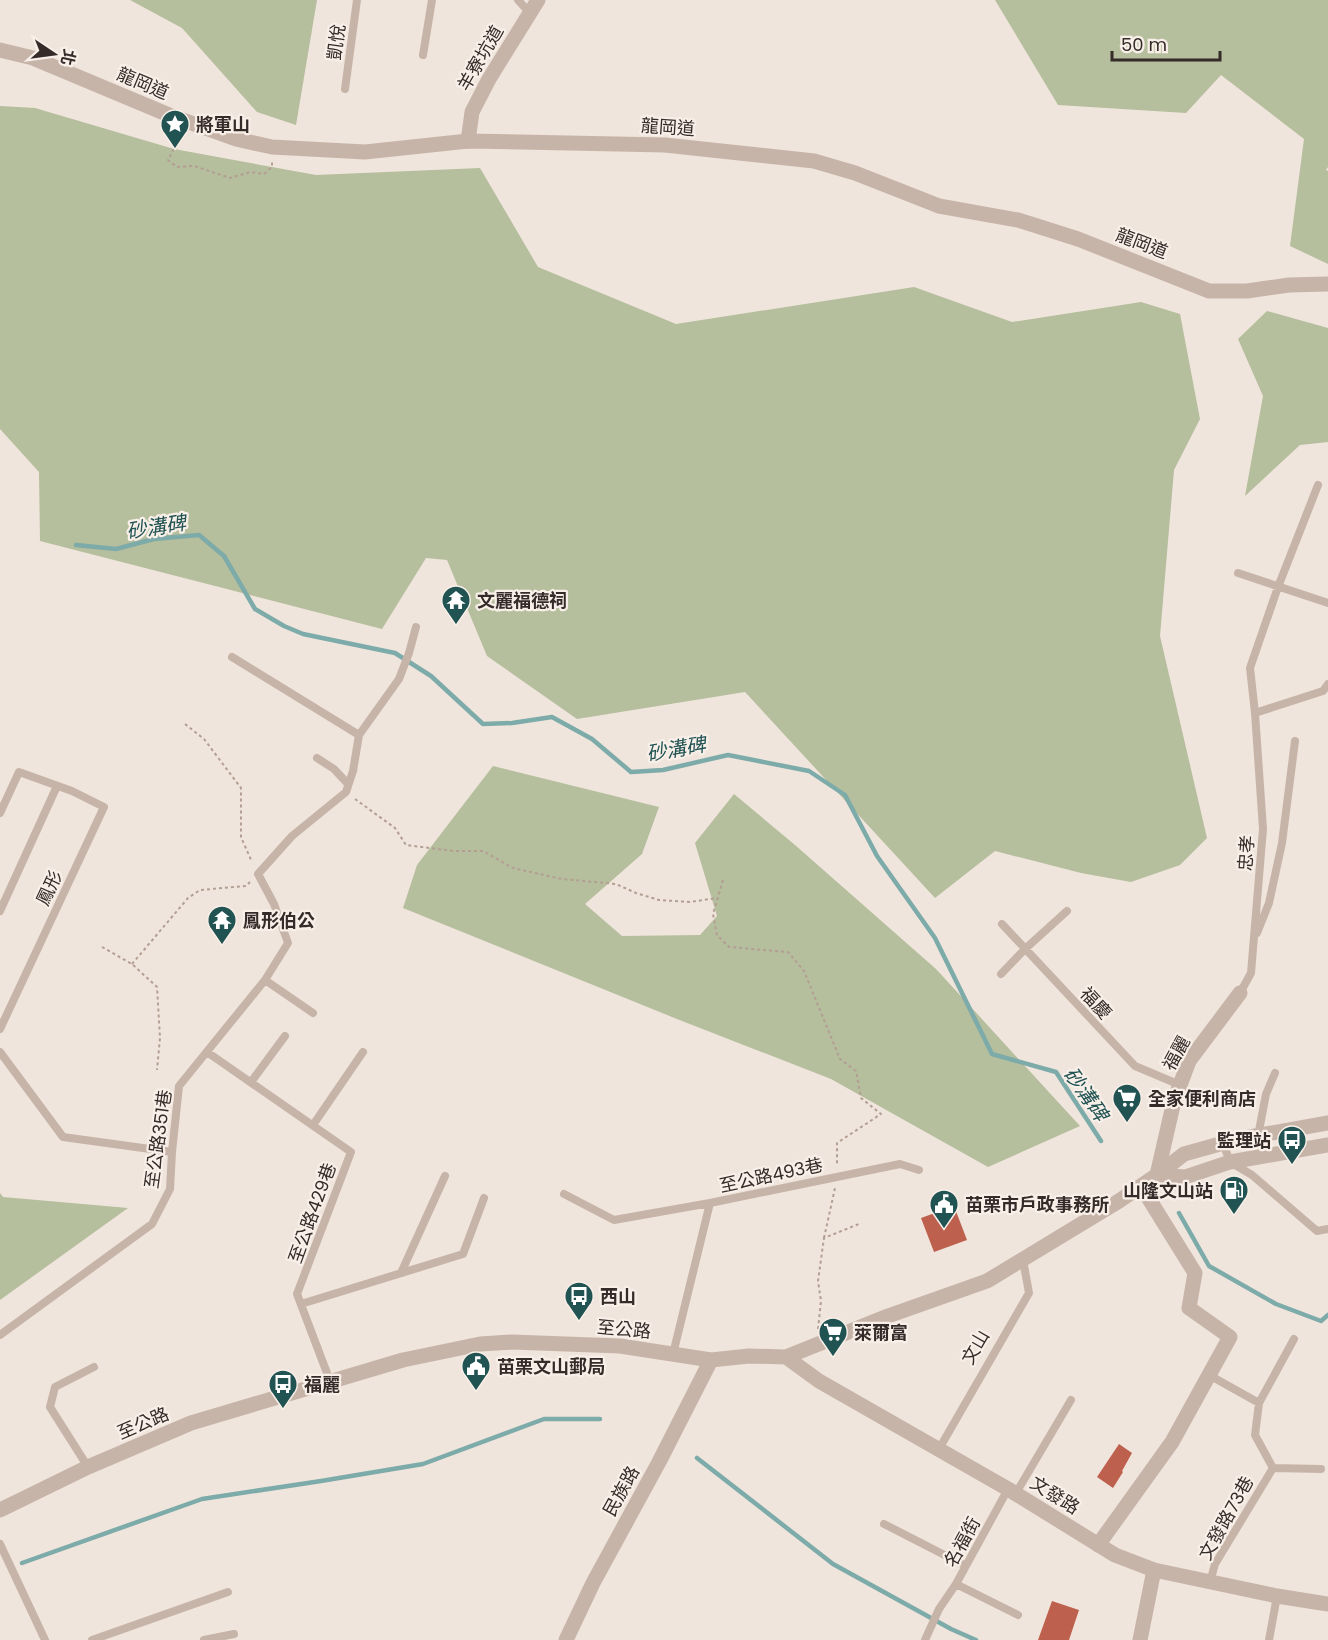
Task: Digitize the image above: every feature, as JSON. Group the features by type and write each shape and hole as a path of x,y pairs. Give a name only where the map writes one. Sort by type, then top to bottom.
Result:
{"street":[{"name":"羊寮坑道","path":"468,141 472,112 533,6"},
{"name":"龍岡道","path":"0,50 33,58 169,115 236,139 272,147 365,152 468,141 665,145 814,161 855,173 939,206 1018,220 1078,239 1209,291 1247,291 1289,285 1328,284"},
{"name":"福麗","path":"1157,1175 1174,1101 1189,1061 1240,993"},
{"name":"至公路","path":"0,1510 88,1467 191,1423 403,1360 491,1343 512,1342 620,1346 711,1360 749,1356 786,1357 888,1316 987,1281 1141,1186 1184,1154 1223,1143 1328,1123"},
{"path":"1157,1175 1185,1177 1230,1162 1328,1145"},
{"path":"1098,1545 1172,1442 1230,1337 1189,1308 1195,1273 1141,1186"},
{"name":"文發路","path":"786,1357 819,1381 1012,1491 1115,1555 1154,1570 1277,1596 1328,1604"},
{"name":"民族路","path":"566,1640 593,1583 711,1360"},
{"path":"1140,1640 1154,1570"}],"lane":[{"name":"凱悅","path":"345,89 357,0"},
{"path":"423,55 432,0"},
{"path":"518,0 533,6"},
{"name":"忠孝","path":"1240,993 1251,973 1263,829 1250,668 1278,586 1318,485"},
{"path":"1238,573 1328,603"},
{"path":"258,874 292,836 347,788 353,771 359,735 399,680 416,627"},
{"path":"232,657 359,735"},
{"path":"1255,713 1323,691 1328,684"},
{"path":"1254,940 1269,903 1282,843 1295,741"},
{"path":"317,758 334,769 347,788"},
{"name":"鳳形","path":"0,813 19,772 72,791 104,807 0,1029"},
{"name":"鳳形","path":"0,911 57,786"},
{"name":"至公路351巷","path":"0,1335 152,1224 170,1189 179,1086 265,980 288,943 274,904 258,874"},
{"path":"1001,974 1067,911"},
{"name":"福慶","path":"1002,924 1135,1066 1180,1085"},
{"path":"265,980 313,1013"},
{"path":"251,1082 285,1036"},
{"path":"0,1052 63,1137 172,1152"},
{"name":"至公路429巷","path":"207,1052 351,1152 297,1294 330,1381"},
{"path":"313,1125 363,1052"},
{"path":"1258,1136 1266,1094 1275,1073"},
{"path":"1223,1143 1230,1162 1252,1175 1317,1231 1328,1230"},
{"name":"至公路493巷","path":"673,1354 710,1203 900,1164 919,1170"},
{"path":"401,1273 445,1176"},
{"path":"564,1194 614,1220 710,1203"},
{"path":"301,1304 463,1254 484,1198"},
{"name":"文山","path":"939,1449 1029,1293 1023,1260"},
{"path":"1209,1375 1259,1403 1294,1339"},
{"path":"88,1467 50,1407 55,1386 94,1367"},
{"name":"名福街","path":"925,1640 939,1609 1071,1400"},
{"name":"文發路73巷","path":"1210,1582 1215,1564 1273,1468 1255,1435 1259,1403"},
{"path":"1273,1468 1321,1469"},
{"path":"884,1524 966,1566"},
{"path":"0,1544 45,1640"},
{"path":"956,1584 1018,1615"},
{"path":"92,1640 228,1592"},
{"path":"1269,1640 1277,1596"},
{"path":"204,1640 234,1634"}],"path":[{"path":"174,149 168,160 177,167 194,166 230,178 250,172 264,174 272,167 272,147"},
{"path":"132,964 188,898 200,890 246,886 258,874 241,837 241,788 204,738 185,724"},
{"path":"347,788 395,828 406,845 454,851 483,851 513,868 562,879 616,884 636,894 659,900 690,902 718,898"},
{"path":"723,880 713,915 717,935 729,947 788,952 804,971 840,1059 856,1071 861,1098 881,1114 837,1143 837,1177 824,1238 818,1281 821,1301 819,1344"},
{"path":"102,947 132,964 157,987 160,1038 157,1070"},
{"path":"824,1238 859,1224"}],"green space":[{"path":"130,0 317,0 296,125 257,112 182,28"},
{"path":"995,0 1328,0 1328,167 1326,170 1328,171 1328,264 1290,246 1304,139 1221,75 1186,113 1058,105"},
{"path":"0,106 35,108 174,149 316,175 480,168 538,267 676,324 914,287 1012,322 1141,302 1180,314 1200,419 1174,470 1160,636 1207,838 1180,865 1131,882 1081,873 995,851 935,898 745,692 577,719 487,656 447,560 426,558 382,629 40,541 39,472 0,429"},
{"path":"1267,311 1328,328 1328,442 1300,445 1245,496 1263,396 1238,339"},
{"path":"493,766 659,807 642,854 585,904 622,936 700,935 717,916 695,843 734,794 936,969 1080,1126 988,1167 831,1079 403,908 417,865"},
{"path":"0,1193 3,1197 128,1208 0,1300"}],"building":[{"name":"苗栗市戶政事務所","path":"954,1206 967,1240 934,1252 921,1218"},
{"path":"1119,1444 1132,1453 1113,1488 1097,1477"},
{"path":"1052,1601 1079,1610 1069,1640 1038,1640"}],"waterway":[{"name":"砂溝碑","path":"76,545 116,549 154,539 199,535 224,556 255,609 284,626 303,634 395,653 431,676 483,724 512,723 552,717 592,739 631,772 663,770 728,755 809,771 845,795 877,856 935,938 992,1054 1056,1072 1101,1141"},
{"name":"砂溝碑","path":"1179,1213 1209,1266 1276,1304 1321,1321 1328,1315"},
{"path":"22,1563 202,1499 423,1464 544,1419 600,1419"},
{"path":"697,1458 833,1564 951,1629 976,1640"}],"place":[{"name":"將軍山","path":"175,150"},
{"name":"文麗福德祠","path":"456,626"},
{"name":"鳳形伯公","path":"222,946"},
{"name":"全家便利商店","path":"1127,1124"},
{"name":"監理站","path":"1292,1166"},
{"name":"山隆文山站","path":"1234,1216"},
{"name":"苗栗市戶政事務所","path":"944,1230"},
{"name":"西山","path":"579,1322"},
{"name":"萊爾富","path":"833,1358"},
{"name":"苗栗文山郵局","path":"476,1392"},
{"name":"福麗","path":"283,1410"}]}
